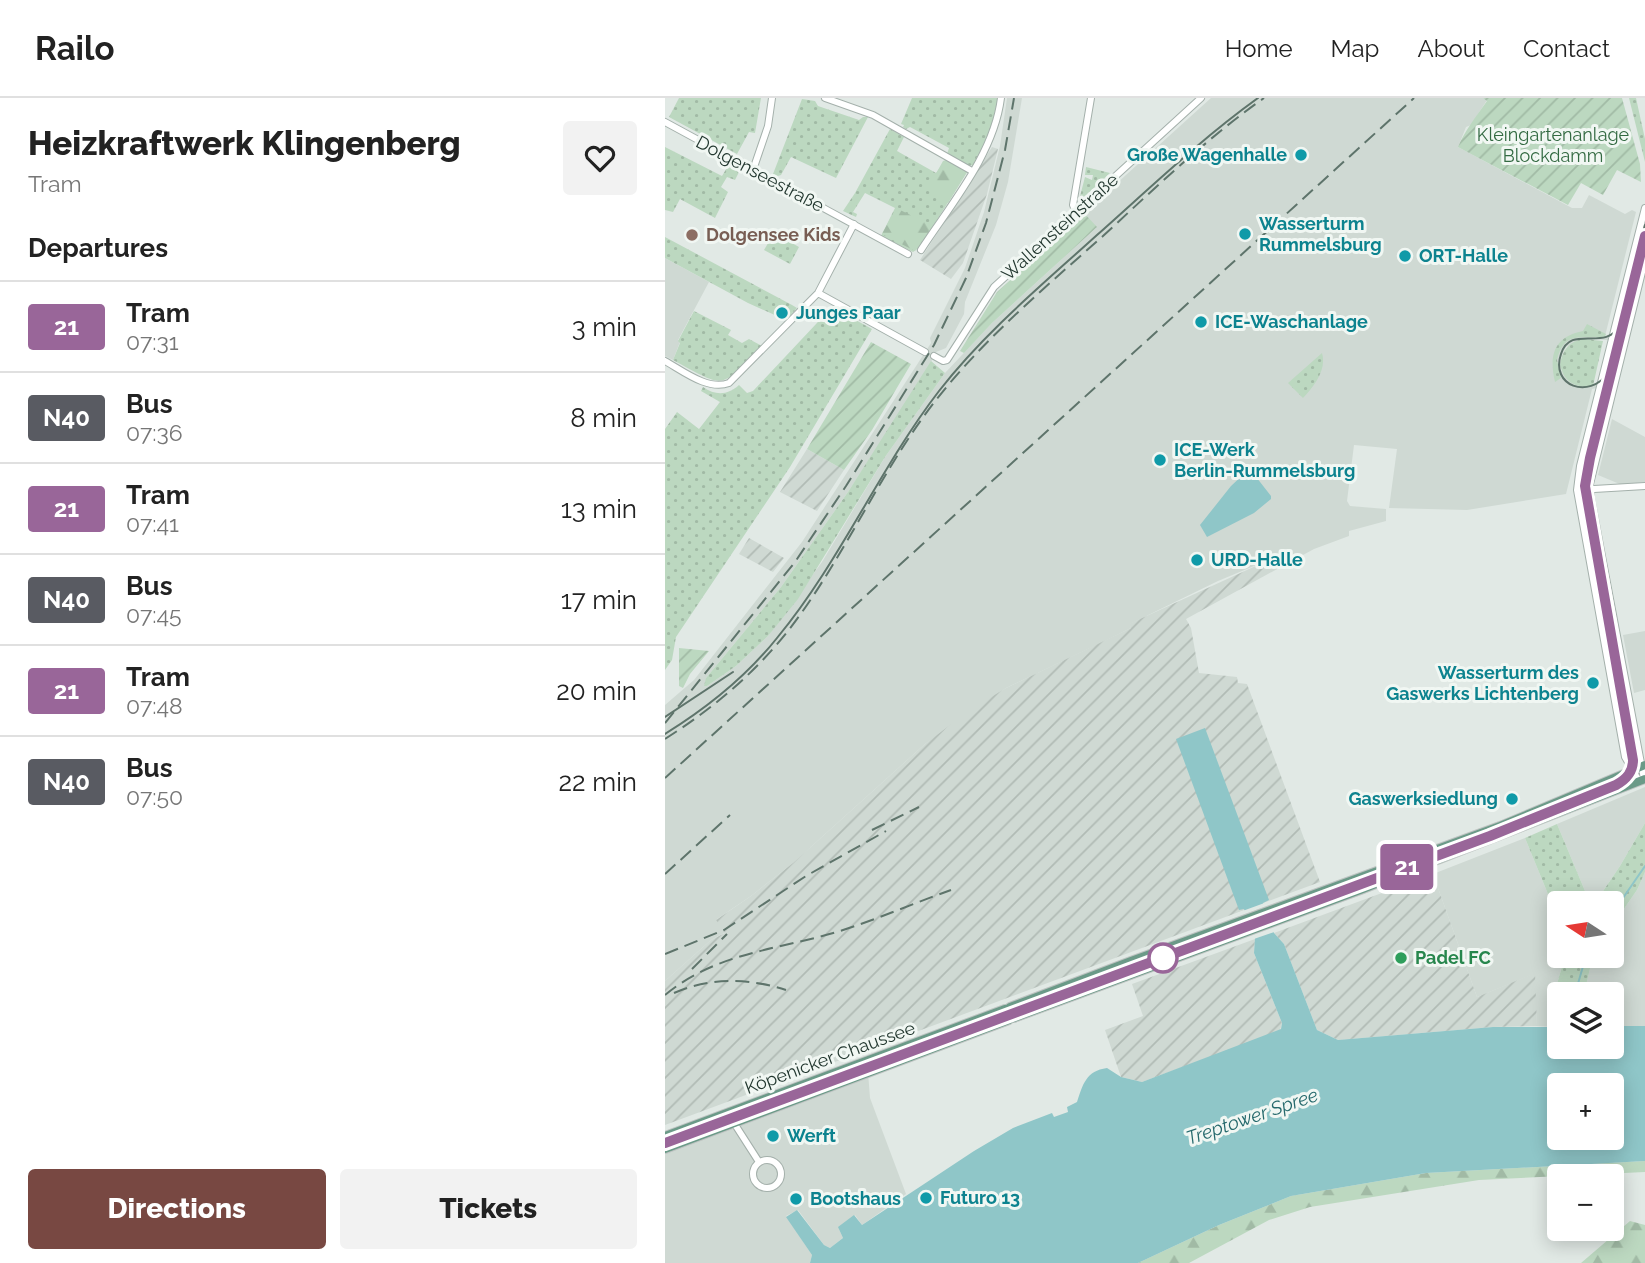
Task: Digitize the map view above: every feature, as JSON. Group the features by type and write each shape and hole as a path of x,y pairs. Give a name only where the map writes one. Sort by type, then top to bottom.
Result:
{"main road":[{"path":"1632,771 1643,766"},
{"name":"Köpenicker Chaussee","path":"665,1136 1500,825 1632,771"},
{"name":"Köpenicker Chaussee","path":"665,1149 1519,830 1643,780"}],"street":[{"path":"753,170 768,126 772,98"},
{"path":"825,98 873,115 972,171"},
{"path":"921,250 991,139 1001,98"},
{"path":"1076,212 1073,205 1091,98"},
{"name":"Wallensteinstraße","path":"934,356 943,361 947,360 990,291 1201,98"},
{"name":"Dolgenseestraße","path":"665,122 908,254"},
{"path":"1643,780 1632,771 1625,757 1577,490 1580,466 1645,208"},
{"path":"665,361 708,384 721,387 729,383 818,293 854,225"},
{"path":"1643,780 1643,766 1590,489 1597,448 1645,260"},
{"path":"818,293 925,352"},
{"path":"1577,490 1645,486"},
{"path":"730,1111 734,1124 759,1162"},
{"path":"768,1160 776,1163 781,1171 777,1184 769,1188 757,1184 753,1172 759,1162 768,1160"}],"shaded area":[{"path":"1007,98 1022,98 1008,182 996,225 965,302 964,314 946,348 936,352 924,376 848,492 781,587 706,678 707,686 736,666 768,636 822,562 885,457 945,373 992,323 1096,228 1084,213 1211,98 1483,98 1487,100 1471,125 1466,127 1458,147 1572,208 1582,208 1589,195 1625,214 1632,210 1636,212 1605,336 1609,336 1608,340 1584,339 1566,347 1561,357 1561,370 1568,381 1582,387 1597,384 1596,388 1592,389 1566,494 1467,510 1389,508 1397,449 1354,445 1347,501 1350,506 1386,509 1386,521 1349,531 1349,536 1314,549 1279,568 1273,558 1218,581 1130,624 1131,628 1006,688 925,744 793,863 717,919 726,932 711,940 665,981 665,705 694,680 802,542 931,343 930,338 965,268 984,212 1000,146"},
{"path":"992,147 998,149 987,194 963,263 951,279 920,260"},
{"path":"1645,222 1645,241 1587,481 1581,481 1604,382"},
{"path":"665,258 709,282 678,340 680,342 673,360 665,356"},
{"path":"1612,419 1645,437 1645,482 1622,485 1598,475"},
{"path":"807,449 844,470 817,511 780,492"},
{"path":"1587,496 1606,601 1601,602 1582,497"},
{"path":"749,538 784,558 773,572 739,554"},
{"path":"1273,558 1279,568 1186,619 1191,628 1199,673 1237,677 1238,683 1247,684 1320,882 665,1125 665,981 711,940 725,933 716,920 793,863 925,744 970,710 1006,688 1131,628 1129,624"},
{"path":"1608,612 1624,700 1619,700 1603,613"},
{"path":"1645,631 1645,690 1634,693 1623,635"},
{"path":"1629,777 1617,786 1531,822 1529,817"},
{"path":"1645,787 1645,823 1603,891 1585,891 1557,824"},
{"path":"1525,838 1547,892 1547,968 1562,968 1558,982 1547,982 1547,1026 1537,1026 1534,974 1477,997 1433,874"},
{"path":"1645,872 1645,1026 1624,1026 1624,982 1587,982 1590,968 1624,968 1624,909"},
{"path":"1433,874 1477,997 1535,973 1537,1026 1338,1040 1317,1030 1284,944 1274,933"},
{"path":"1255,939 1254,953 1282,1023 1280,1031 1142,1082 1121,1077 1105,1030 1143,1016 1132,984"},
{"path":"868,1072 870,1098 906,1194 862,1225 855,1215 839,1229 843,1238 830,1248 824,1245 798,1210 786,1216 812,1255 810,1263 665,1263 665,1149"}],"green space":[{"path":"679,98 761,98 755,133 749,132 737,154 669,117"},
{"path":"912,98 998,98 990,132 973,165 968,166 947,154 949,148 910,127 903,127 901,124"},
{"name":"Kleingartenanlage Blockdamm","path":"1483,98 1622,98 1640,164 1641,182 1617,170 1603,195 1581,183 1568,205 1471,154 1458,147 1487,101"},
{"path":"1629,98 1636,98 1645,139 1645,162"},
{"path":"802,99 815,101 818,106 859,120 868,117 836,178 791,157 781,175 773,174"},
{"path":"890,129 904,137 897,151 936,173 946,159 967,172 920,247 913,252 881,236 895,208 865,193 853,212 857,214 856,217 843,211"},
{"path":"665,147 722,176 728,166 739,172 735,180 727,177 721,187 728,192 715,218 680,199 673,212 665,210"},
{"path":"949,159 967,172 948,203 927,190 943,161"},
{"path":"1086,167 1110,173 1079,200 1085,177 1092,180 1093,175 1085,175"},
{"path":"896,208 933,226 915,251 882,234"},
{"path":"1084,213 1097,227 992,323 964,353 960,351 997,292"},
{"path":"774,233 799,247 790,264 764,250"},
{"path":"665,237 797,308 786,320 748,303 665,258"},
{"path":"1635,291 1587,481 1589,464"},
{"path":"832,307 872,329 790,467 676,637 672,660 665,670 665,429 677,412 699,429 720,402 701,391 703,387 722,393 739,385 747,393 753,391"},
{"path":"694,311 731,330 728,335 742,343 749,339 762,346 729,377 714,380 704,377 673,360 680,343 678,341"},
{"path":"1587,324 1606,334 1605,337 1575,338 1564,344 1557,360 1561,378 1555,382 1555,349 1565,338 1583,331"},
{"path":"1584,339 1603,341 1593,386 1571,383 1564,376 1560,365 1567,347"},
{"path":"871,342 911,364 872,430 844,470 807,449"},
{"path":"1322,353 1321,372 1303,398 1288,383"},
{"path":"931,361 945,373 885,457 798,599 768,636 736,666 704,686 706,678 781,587 848,492"},
{"path":"679,648 709,651 690,674 683,688 679,686"},
{"path":"1645,823 1645,872 1624,909 1624,891 1603,891"},
{"path":"1557,824 1585,891 1547,892 1525,838"},
{"path":"1562,968 1590,968 1587,982 1558,982"},
{"path":"1645,1161 1645,1172 1624,1173 1624,1164 1590,1164"},
{"path":"1547,1166 1547,1177 1479,1180 1310,1207 1269,1220 1189,1263 1138,1263 1219,1225 1291,1196 1426,1173"},
{"path":"1630,1221 1645,1225 1645,1263 1581,1263 1607,1241 1624,1241 1624,1226"}],"water":[{"path":"1247,471 1253,473 1271,499 1254,513 1207,537 1200,525 1231,486"},
{"name":"Treptower Spree","path":"1205,728 1269,900 1263,903 1274,933 1284,944 1317,1030 1338,1040 1493,1027 1547,1027 1547,1059 1624,1059 1624,1026 1645,1026 1645,1161 1547,1164 1547,1166 1426,1173 1291,1196 1219,1225 1138,1263 810,1263 812,1255 786,1217 797,1210 824,1245 830,1248 843,1238 838,1227 854,1215 862,1225 1013,1128 1052,1113 1054,1117 1068,1112 1067,1107 1077,1102 1084,1084 1094,1072 1107,1068 1121,1077 1142,1082 1281,1029 1282,1023 1254,953 1255,938 1244,909 1239,910 1176,739"}],"pier":[{"path":"1273,900 1267,904 1277,931 1251,940 1242,913 1237,913"}],"waterway":[{"path":"1624,897 1645,866"},
{"path":"1578,982 1583,968"}],"tram line":[{"path":"665,734 725,691 777,638 800,609 917,421 975,349 1156,182 1258,98"},
{"path":"1011,1011 1489,833 1615,782 1627,771 1630,755 1582,484 1645,225"},
{"name":"21","path":"665,1143 1490,836 1616,785 1626,778 1632,771 1633,760 1587,507 1585,478 1645,236"},
{"path":"1608,373 1591,386 1573,386 1561,374 1561,354 1572,340 1606,337 1614,333 1620,325"},
{"path":"665,717 733,672"},
{"path":"665,1143 1008,1016"}],"railway":[{"path":"665,723 795,562 934,345 966,278 986,223 1005,150 1014,98"},
{"path":"665,739 731,690 761,662 788,631 824,579 906,442 943,391 986,343 1161,182 1264,98"},
{"path":"665,778 1414,98"},
{"path":"872,830 919,807"},
{"path":"665,874 730,815"},
{"path":"665,954 724,930 806,876 886,831"},
{"path":"665,995 685,981 727,961 840,931 951,890"},
{"path":"692,969 727,934"},
{"path":"674,993 701,984 730,981 758,983 786,990"}],"place":[{"name":"Große Wagenhalle","path":"1301,155"},
{"name":"Wasserturm Rummelsburg","path":"1245,234"},
{"name":"Dolgensee Kids","path":"692,235"},
{"name":"ORT-Halle","path":"1405,256"},
{"name":"Junges Paar","path":"782,313"},
{"name":"ICE-Waschanlage","path":"1201,322"},
{"name":"ICE-Werk Berlin-Rummelsburg","path":"1160,460"},
{"name":"URD-Halle","path":"1197,560"},
{"name":"Wasserturm des Gaswerks Lichtenberg","path":"1593,683"},
{"name":"Gaswerksiedlung","path":"1512,799"},
{"name":"Padel FC","path":"1401,958"},
{"name":"Werft","path":"773,1136"},
{"name":"Futuro 13","path":"926,1198"},
{"name":"Bootshaus","path":"796,1199"}]}
